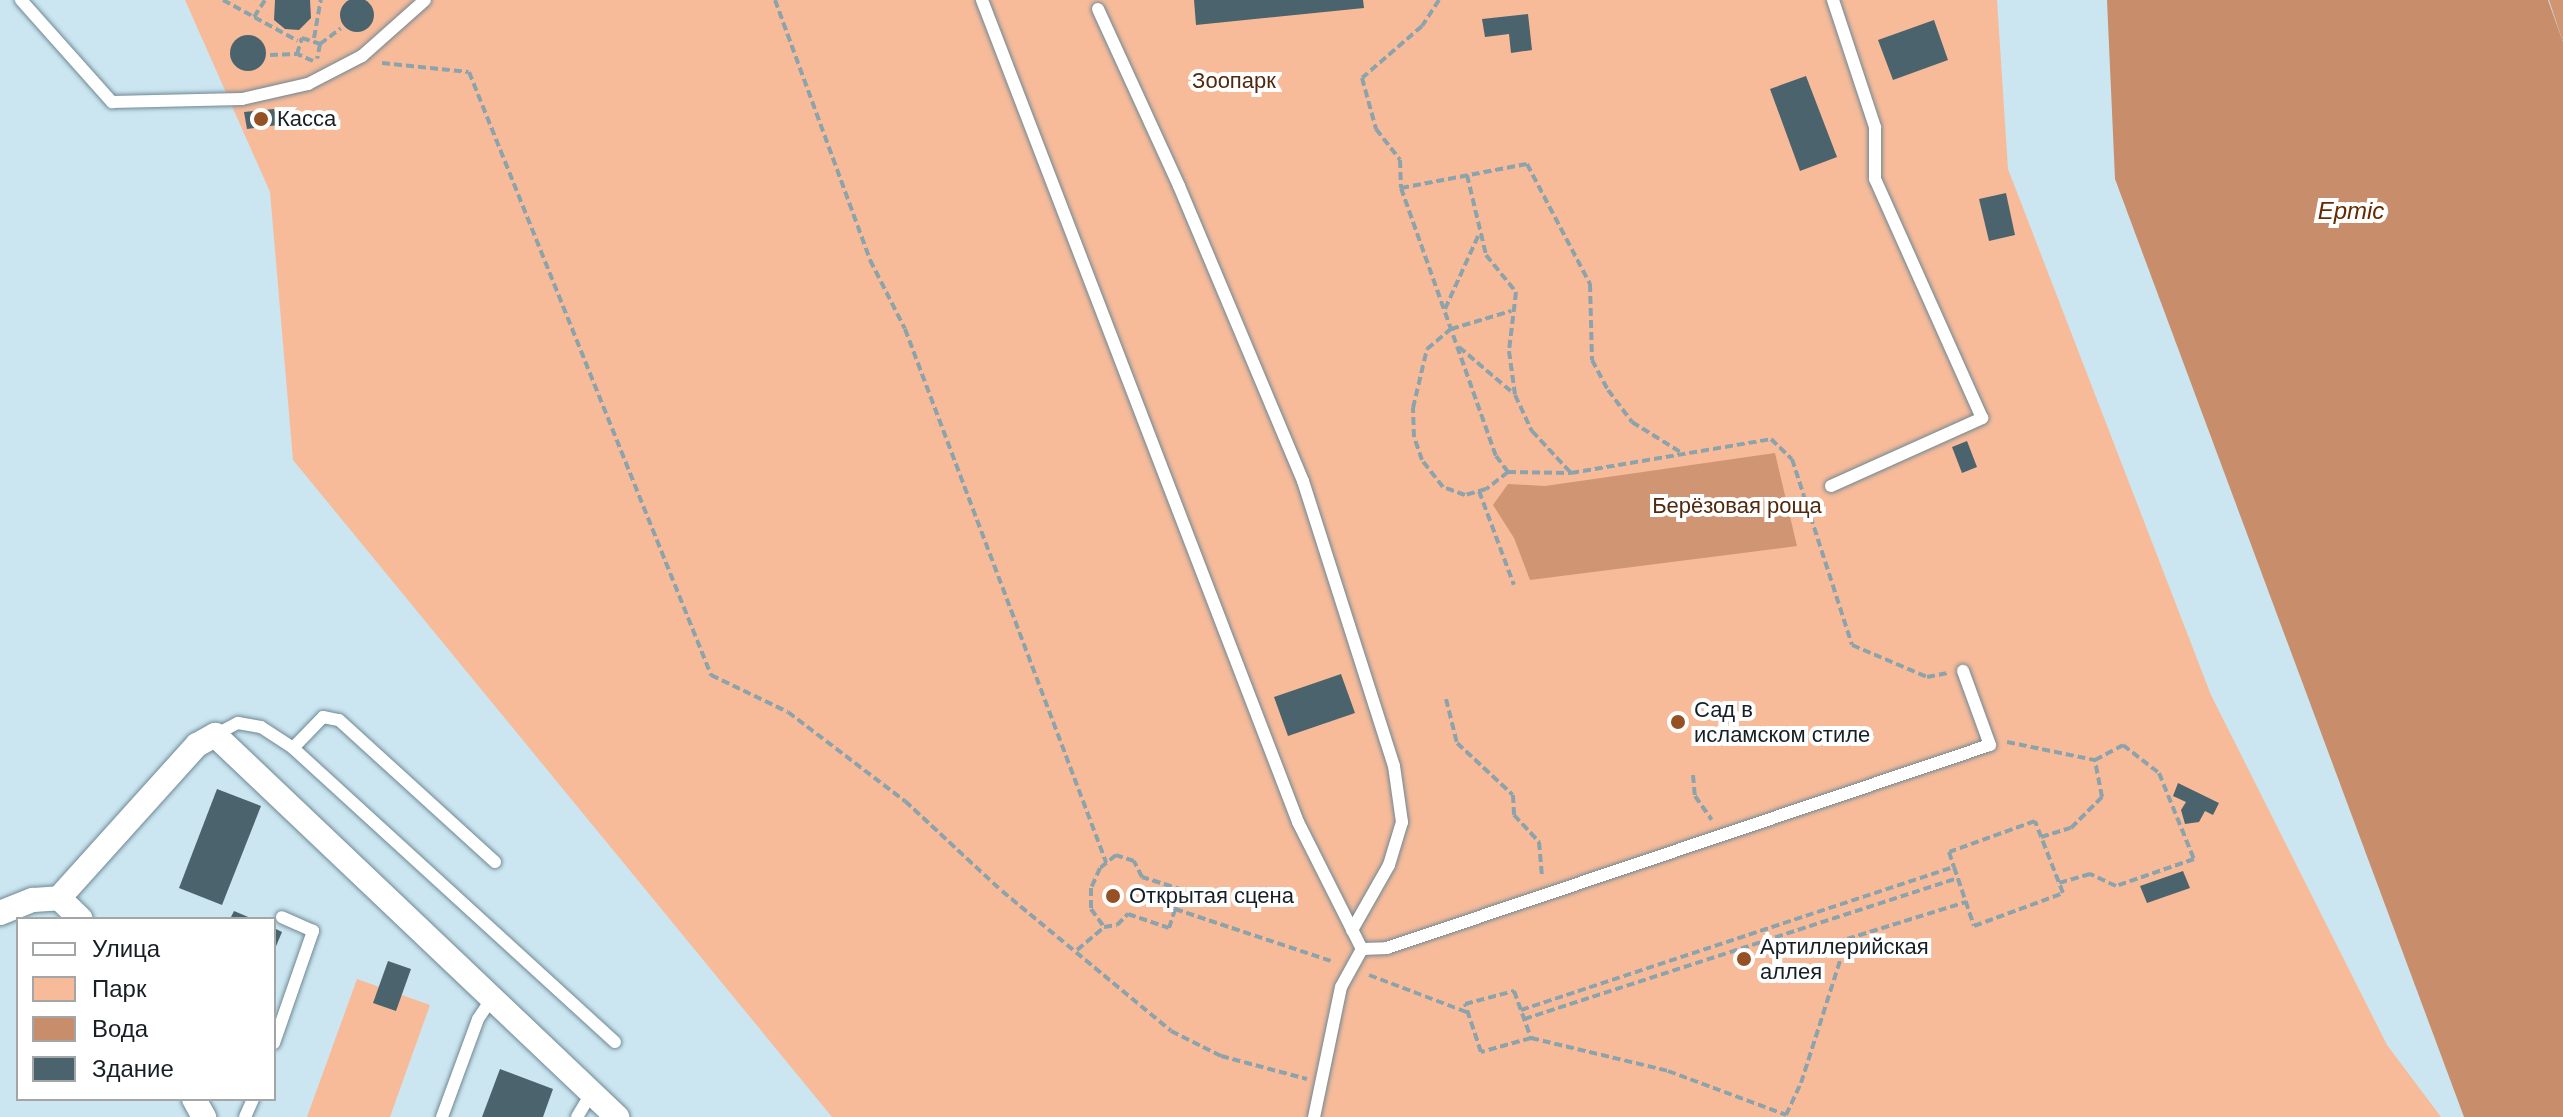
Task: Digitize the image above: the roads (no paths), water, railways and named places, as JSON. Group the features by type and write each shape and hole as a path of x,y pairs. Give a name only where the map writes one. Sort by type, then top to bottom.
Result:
{"street":[{"path":"0,913 33,900 59,898 197,745 215,735 594,1089 617,1117"},
{"path":"59,898 79,917"}],"lane":[{"path":"21,0 112,102 242,99 321,77 355,60 425,0"},
{"path":"982,0 1298,822 1362,949"},
{"path":"1831,486 1982,418 1875,179 1875,127 1833,0"},
{"path":"1098,9 1179,186 1303,481 1394,766 1402,822 1389,865 1352,930"},
{"path":"1362,949 1387,948 1990,745 1963,671"},
{"path":"293,748 323,717 339,720 495,862"},
{"path":"215,735 238,723 261,727 293,748 615,1042"},
{"path":"276,1037 313,931 282,917"},
{"path":"1314,1117 1350,968 1362,949"},
{"path":"442,1117 478,1019 494,995"},
{"path":"577,1117 594,1089"}],"water":[{"name":"Ертіс","path":"2107,0 2548,0 2563,42 2563,1117 2464,1117 2115,179"}],"place":[{"name":"Касса","path":"261,119"},
{"name":"Сад в исламском стиле","path":"1678,722"},
{"name":"Открытая сцена","path":"1113,896"},
{"name":"Артиллерийская аллея","path":"1744,959"}],"park label":[{"name":"Зоопарк","path":"1234,81"},
{"name":"Берёзовая роща","path":"1737,506"}]}
